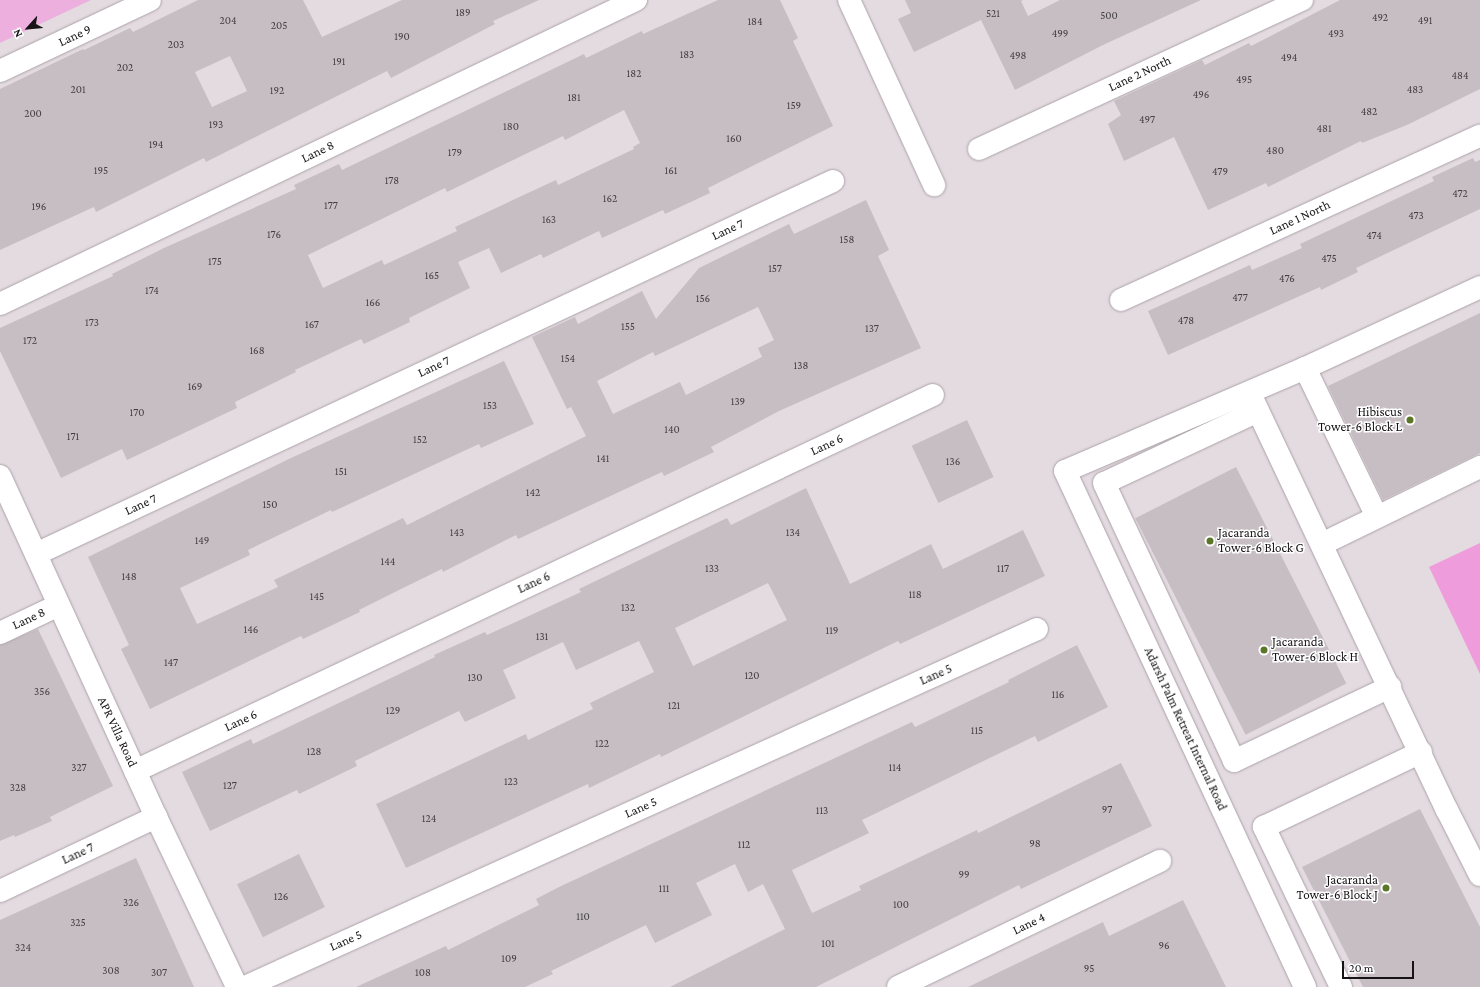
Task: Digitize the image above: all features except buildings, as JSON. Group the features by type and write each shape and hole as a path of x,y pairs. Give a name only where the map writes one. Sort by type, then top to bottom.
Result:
{"street":[{"name":"Lane 9","path":"0,71 150,0"},
{"name":"Lane 8","path":"0,304 636,0"},
{"path":"849,0 934,185"},
{"name":"Lane 2 North","path":"979,148 1302,0"},
{"name":"Lane 1 North","path":"1121,300 1480,136"},
{"name":"Lane 7","path":"36,554 833,181"},
{"path":"1390,687 1234,761 1104,483 1254,401 1305,368 1480,287"},
{"path":"1305,368 1377,517"},
{"name":"Lane 6","path":"135,771 933,395"},
{"path":"1254,401 1421,752 1447,810 1472,840 1480,875"},
{"name":"Adarsh Palm Retreat Internal Road","path":"1254,401 1065,471 1305,987"},
{"path":"1322,544 1480,468"},
{"name":"APR Villa Road","path":"0,476 156,817 237,987"},
{"name":"Lane 8","path":"0,633 58,605"},
{"name":"Lane 5","path":"245,987 1037,629"},
{"path":"1341,987 1264,827 1421,752"},
{"name":"Lane 7","path":"0,891 156,817"},
{"name":"Lane 4","path":"898,987 1160,862"}],"shaded area":[{"path":"0,0 91,0 0,43"},
{"path":"1480,543 1480,674 1429,567"}],"place":[{"name":"Hibiscus Tower-6 Block L","path":"1410,420"},
{"name":"Jacaranda Tower-6 Block G","path":"1210,541"},
{"name":"Jacaranda Tower-6 Block H","path":"1264,650"},
{"name":"Jacaranda Tower-6 Block J","path":"1386,888"}]}
